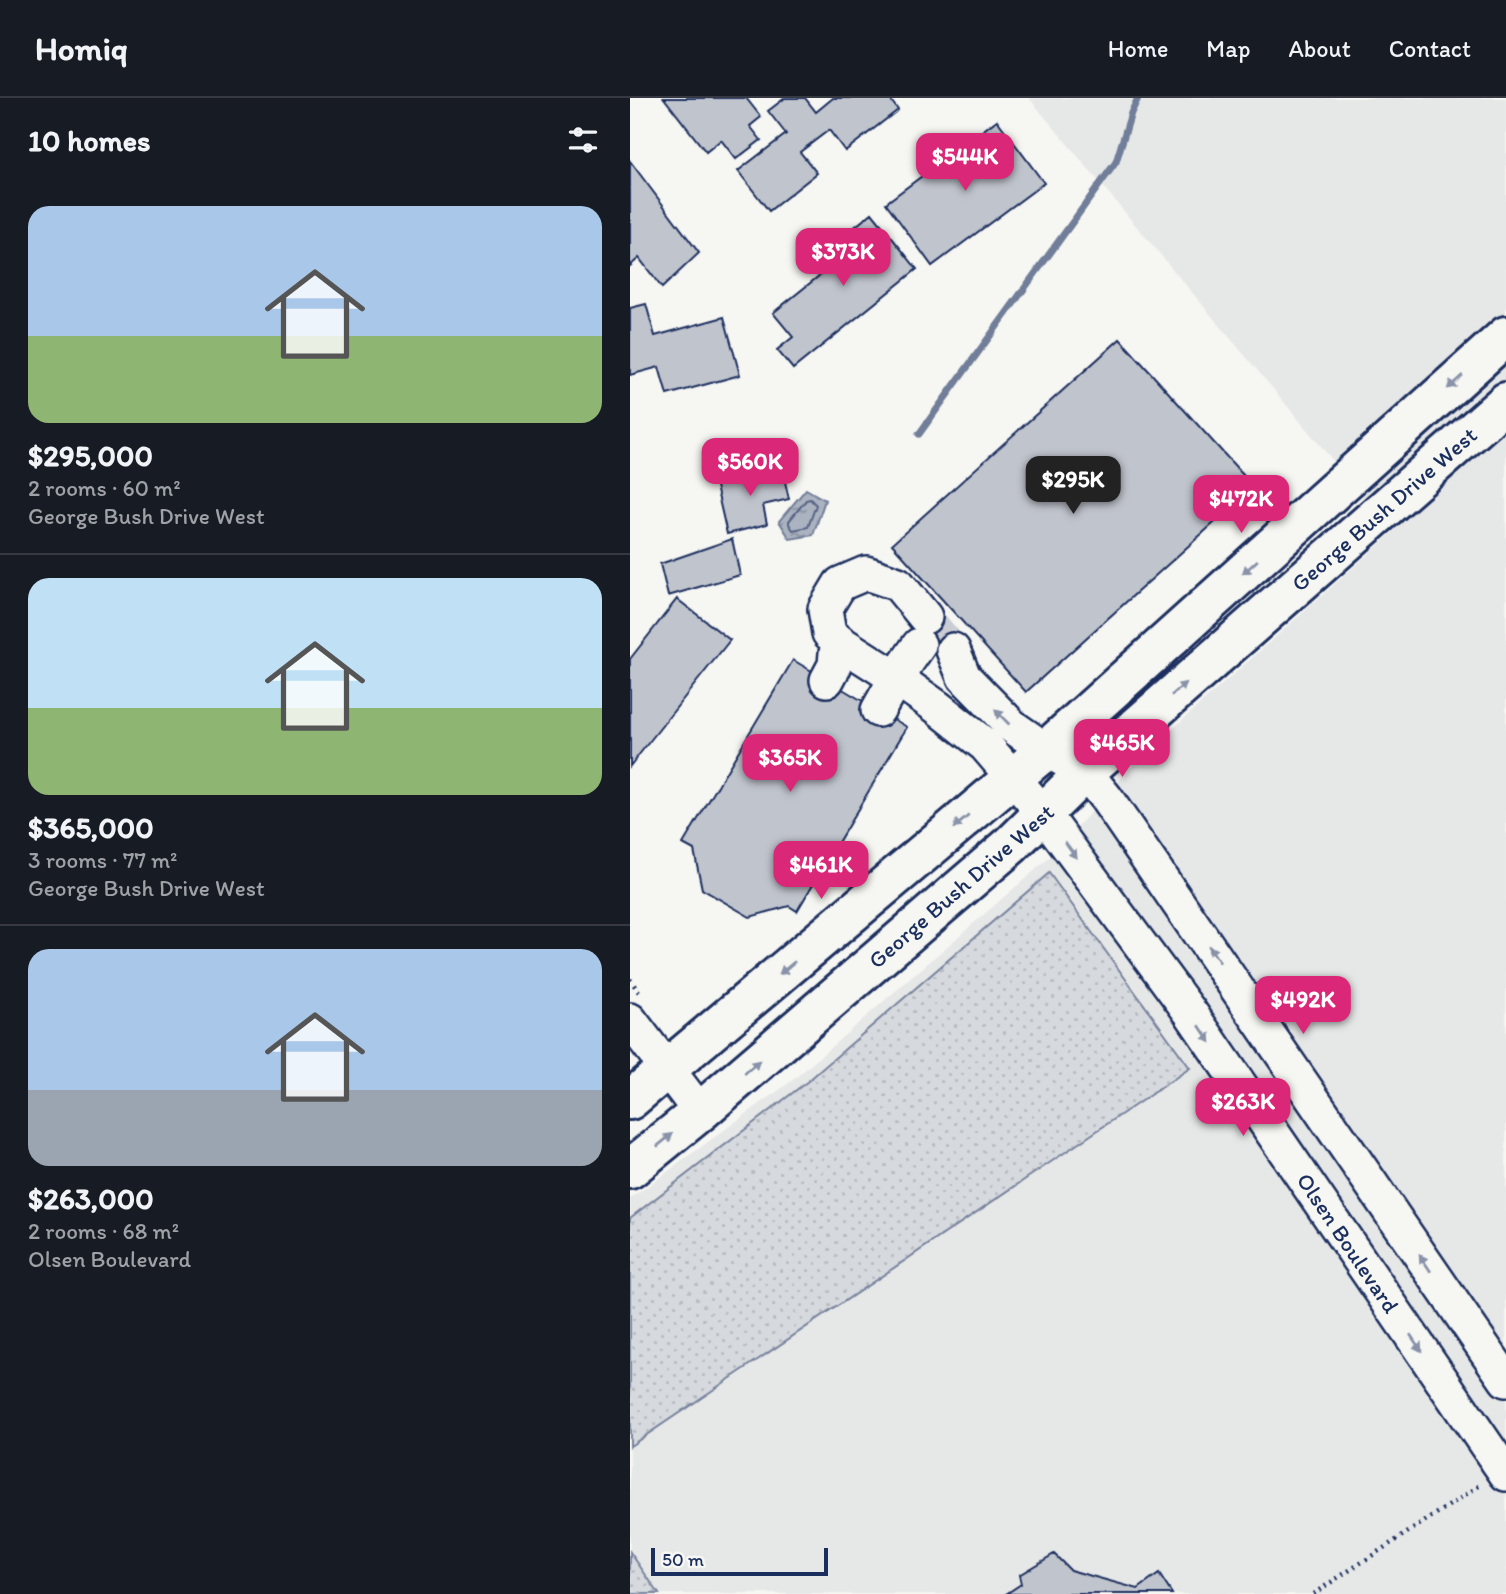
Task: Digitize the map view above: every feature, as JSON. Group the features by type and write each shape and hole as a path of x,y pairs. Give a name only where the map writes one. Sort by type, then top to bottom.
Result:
{"main road":[{"name":"George Bush Drive West","path":"630,1100 1046,750 1506,336"},
{"name":"George Bush Drive West","path":"630,1169 1011,845 1085,772 1506,402"}],"street":[{"path":"878,710 922,631 898,584 866,573 840,584 825,609 829,633 829,662 896,677"},
{"path":"937,707 959,664 1013,727 1085,772 1106,798 1506,1380"},
{"name":"Olsen Boulevard","path":"896,677 985,745 1044,814 1194,1018 1505,1472"},
{"path":"630,1020 700,1112"},
{"path":"1347,1241 1391,1213"}],"path":[{"path":"1313,1594 1505,1472"}],"shaded area":[{"path":"1029,98 1506,98 1506,1594 630,1594 630,1199 793,1080 1048,859 1142,756 1393,532"},
{"path":"1049,873 1190,1068 630,1446 630,1218 808,1081"},
{"path":"630,1552 659,1594 630,1594"}],"water":[{"path":"806,489 825,500 813,535 790,539 779,521"}],"building":[{"path":"664,98 746,98 761,117 750,126 761,140 736,159 721,140 706,152"},
{"path":"785,98 805,98 816,112 833,98 889,98 898,110 845,151 829,130 800,152 817,173 769,211 738,171 786,134 768,111"},
{"path":"997,120 1044,183 932,266 886,203"},
{"path":"630,161 699,253 662,288 639,258 630,266"},
{"path":"872,213 917,269 793,369 777,350 793,337 773,313 825,271 815,259"},
{"path":"646,304 655,336 724,317 740,375 667,395 659,367 630,375 630,308"},
{"path":"1120,339 1254,487 1026,692 892,544"},
{"path":"781,465 789,499 763,505 767,524 727,534 715,482"},
{"path":"732,539 740,575 668,596 660,564"},
{"path":"677,599 730,640 630,766 630,659"},
{"path":"793,660 907,727 797,911 789,906 750,917 702,889 694,850 683,844"},
{"path":"1054,1554 1070,1570 1138,1589 1159,1574 1172,1594 1006,1594 1021,1584 1019,1575"}],"waterway":[{"path":"919,434 1116,162 1138,98"}],"tunnel":[{"path":"925,617 953,650"}]}
